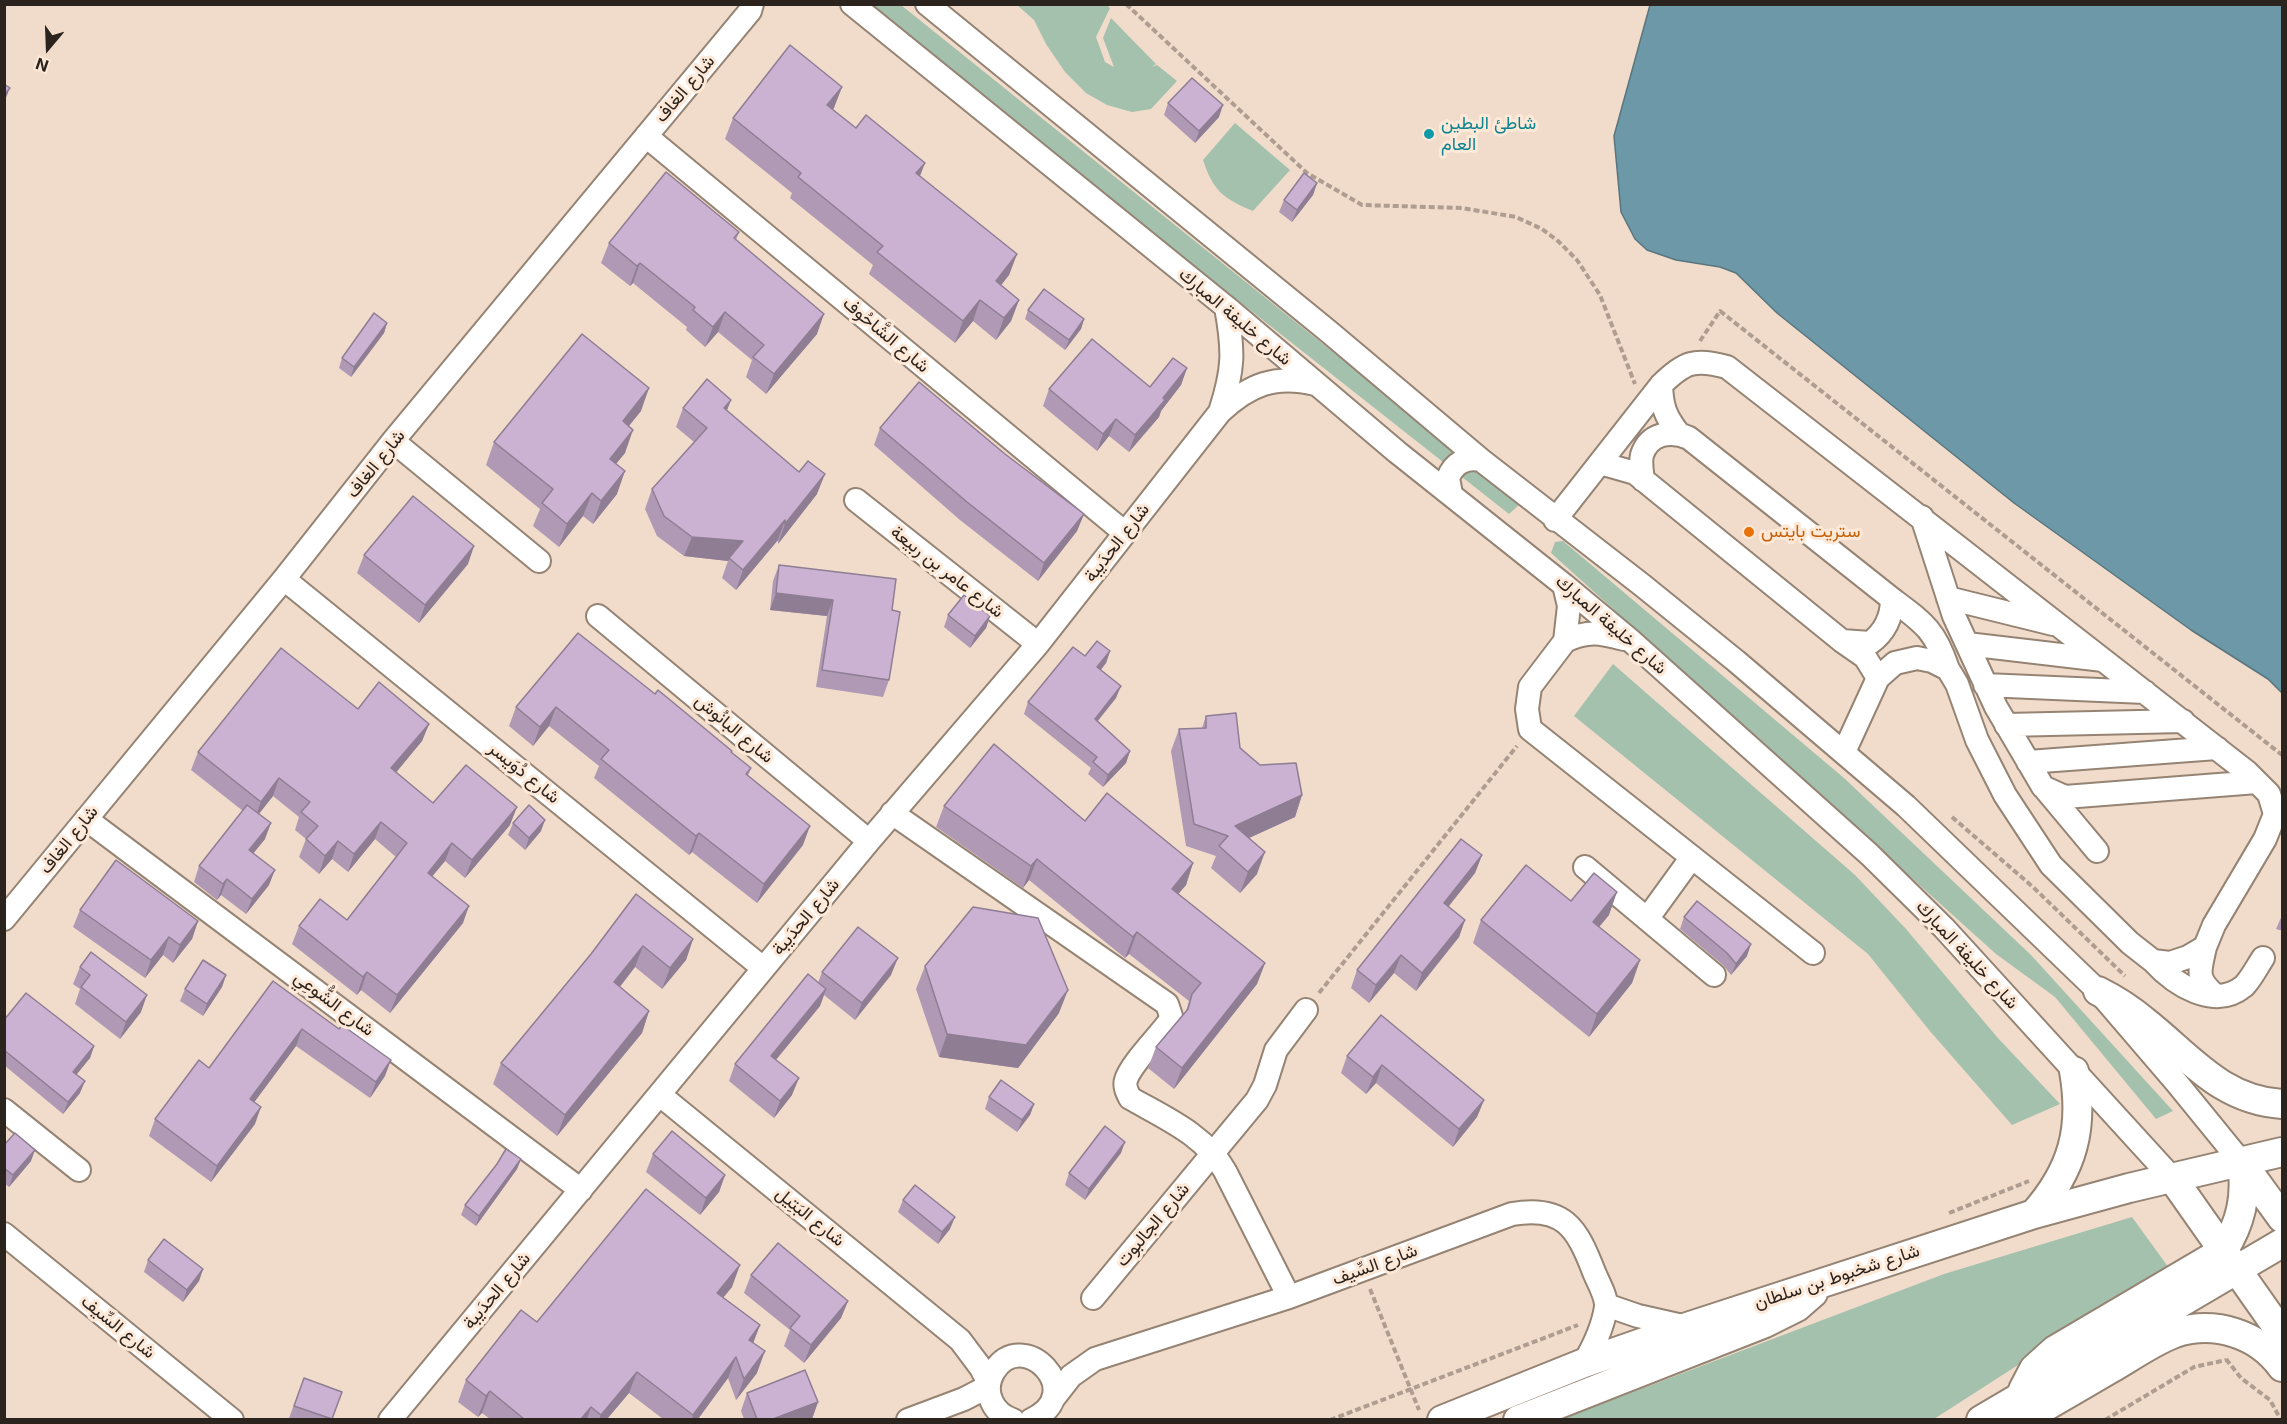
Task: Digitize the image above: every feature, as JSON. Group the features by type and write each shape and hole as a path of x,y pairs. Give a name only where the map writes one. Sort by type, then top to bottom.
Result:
{"main road":[{"path":"2098,991 2144,1020 2211,1079 2256,1100 2283,1104"},
{"path":"2034,1214 2057,1185 2072,1153 2078,1112 2074,1071"},
{"name":"شارع شخبوط بن سلطان","path":"1442,1419 1584,1363 1687,1327 2034,1214 2129,1188 2283,1152"},
{"path":"2242,1163 2283,1218"},
{"path":"2230,1260 2232,1238 2242,1209 2244,1179 2242,1163"},
{"name":"شارع خليفة المبارك","path":"2173,1179 2283,1334"},
{"path":"2022,1408 2230,1260 2283,1243"},
{"path":"1518,1419 1782,1316 1811,1296 1821,1282"},
{"path":"1981,1419 2022,1408 2175,1333 2199,1329 2223,1329 2252,1340 2265,1348 2283,1367"}],"street":[{"name":"شارع خليفة المبارك","path":"852,4 1226,307 1315,384 1630,640 1870,855 1944,928 2173,1179"},
{"path":"927,4 1328,331 1481,460 1555,520 1642,585 1844,752 1972,868 2098,991 2242,1163"},
{"name":"شارع الغاف","path":"4,919 284,579 393,441 756,6"},
{"name":"شارع الشَّاحُوف","path":"646,136 1125,533"},
{"name":"شارع الحدَيبة","path":"1220,412 1232,368 1233,343 1226,307"},
{"path":"1555,520 1661,385 1677,369 1693,362 1709,362 1727,367 2183,721 2269,794 2275,814 2265,839 2214,925 2205,947 2200,973 2204,985 2215,995"},
{"name":"شارع الحدَيبة","path":"390,1419 892,813 1038,644 1220,412 1237,397 1261,384 1298,380 1315,384"},
{"path":"1661,385 1666,418 1679,434"},
{"path":"1643,480 1642,454 1647,446 1664,433 1679,434 1689,438 1924,623 1940,645 1947,669 1957,684 1977,740 2005,795 2051,865 2165,974 2199,994 2228,996 2245,985 2263,958"},
{"path":"393,441 539,561"},
{"path":"1451,494 1448,486 1451,470 1464,460 1481,460"},
{"path":"1600,463 1622,467 1635,473 1842,642 1865,657 1878,678"},
{"name":"شارع عامر بن ربيعة","path":"856,500 1038,644"},
{"path":"1922,517 1948,598 1985,685 2043,787 2097,851"},
{"name":"شارع دُوَيسر","path":"284,579 763,968"},
{"path":"1564,585 1569,606 1565,641"},
{"path":"1948,598 2061,626"},
{"path":"1842,642 1870,643 1876,638 1888,622 1892,612 1892,599"},
{"name":"شارع البانُوش","path":"598,616 869,841"},
{"path":"1630,640 1598,633 1581,633 1565,641 1530,687 1527,709 1530,729 1813,953"},
{"path":"1967,644 2104,660"},
{"path":"1844,752 1878,678 1895,663 1917,658 1932,661 1947,669"},
{"path":"1985,685 2145,692"},
{"path":"2006,725 2183,721"},
{"path":"2028,762 2217,748"},
{"path":"2043,787 2066,797 2257,782"},
{"path":"892,813 1167,1004 1170,1010 1169,1022 1129,1073 1125,1086 1130,1098 1194,1136 1213,1152 1289,1297"},
{"name":"شارع الشُّوعِي","path":"86,819 581,1190"},
{"path":"1647,919 1692,857"},
{"path":"1585,867 1714,975"},
{"path":"2153,961 2170,963 2188,957 2205,947"},
{"name":"شارع الجالبوت","path":"1093,1298 1257,1100 1265,1085 1276,1050 1306,1010"},
{"name":"شارع البَتِيل","path":"660,1095 960,1340 976,1361 989,1385 994,1406 1007,1416"},
{"path":"4,1110 79,1170"},
{"name":"شارع السِّيف","path":"1031,1419 1048,1408 1071,1376 1095,1359 1289,1297 1512,1214 1532,1211 1553,1215 1570,1226 1583,1242 1606,1305"},
{"name":"شارع السِّيف","path":"4,1234 232,1419"},
{"path":"1584,1363 1600,1329 1606,1305 1638,1316 1687,1327"},
{"name":"شارع البَتِيل","path":"960,1340 1008,1358"},
{"name":"شارع السِّيف","path":"1008,1358 1022,1356 1095,1359"},
{"path":"908,1419 951,1404 989,1385 999,1364 1008,1358"},
{"path":"1035,1358 1049,1371 1053,1380 1053,1399"},
{"path":"951,1404 984,1408 1007,1416"}],"path":[{"path":"1126,4 1307,173 1362,205 1462,208 1516,217 1542,229 1558,241 1577,260 1600,295 1643,408"},
{"path":"1694,350 1720,311 2283,755"},
{"path":"1306,1010 1530,729"},
{"path":"1952,817 2033,887 2130,981"},
{"path":"1941,1216 2034,1178"},
{"path":"1362,1270 1422,1419"},
{"path":"1330,1419 1587,1322"},
{"path":"2223,1329 2223,1348 2226,1360 2241,1378 2270,1400 2281,1419"},
{"path":"2106,1419 2194,1367 2226,1360"}],"green space":[{"path":"863,5 901,5 1521,503 1509,514"},
{"path":"1017,5 1107,5 1110,8 1096,37 1105,62 1114,67 1103,38 1111,18 1156,64 1152,67 1157,65 1177,81 1151,109 1132,112 1107,105 1086,93 1065,72 1046,44 1034,20"},
{"path":"1235,123 1290,170 1253,211 1221,193 1211,179 1203,160"},
{"path":"1563,541 1844,778 2031,955 2173,1111 2156,1119 2055,997 1996,954 1551,553 1555,542"},
{"path":"1613,664 1855,875 1906,929 1997,1037 2060,1104 2012,1125 1929,1030 1868,954 1574,716"},
{"path":"2132,1217 2169,1268 1934,1419 1559,1420 1944,1274"}],"water":[{"path":"1650,5 2282,5 2282,693 2268,679 2191,630 2014,503 1777,313 1736,273 1720,267 1676,260 1647,250 1635,239 1621,212 1614,136"}],"building":[{"path":"790,45 842,87 827,105 856,128 866,115 925,163 916,173 1017,254 996,281 1019,300 1004,318 980,300 963,321 877,252 883,246 798,177 801,173 733,118"},
{"path":"1192,78 1223,105 1199,131 1168,103"},
{"path":"4,84 10,88 4,95"},
{"path":"666,172 739,232 734,238 824,314 774,374 753,357 764,345 725,312 713,327 693,310 695,307 640,263 637,266 609,243"},
{"path":"1304,173 1317,183 1297,210 1284,200"},
{"path":"1044,289 1084,319 1069,340 1028,310"},
{"path":"374,313 387,323 354,367 342,358"},
{"path":"582,334 649,388 623,421 633,430 610,459 625,471 601,501 592,493 567,524 542,503 553,489 494,442"},
{"path":"1092,339 1150,387 1173,358 1187,368 1163,398 1165,400 1135,435 1116,419 1103,434 1049,389"},
{"path":"707,379 731,400 724,408 799,472 808,461 825,474 785,524 785,520 743,570 729,558 743,541 692,537 664,516 652,489 707,428 683,408"},
{"path":"919,382 1005,454 1084,514 1044,563 967,502 880,428"},
{"path":"413,496 474,546 425,605 364,555"},
{"path":"779,565 896,579 892,610 900,612 889,680 822,670 833,600 776,593"},
{"path":"964,595 990,616 975,636 948,615"},
{"path":"578,633 655,694 658,690 732,751 751,768 746,774 810,826 764,884 699,833 696,836 601,759 609,750 556,707 540,727 516,707"},
{"path":"1097,641 1110,651 1097,667 1121,686 1095,719 1130,751 1108,775 1093,762 1097,757 1028,702 1073,647 1085,656"},
{"path":"281,648 358,709 379,682 429,724 391,768 433,803 466,765 517,807 472,860 452,843 428,873 469,906 397,995 367,972 363,977 299,926 320,899 347,920 407,843 381,822 354,854 338,841 325,856 306,839 318,826 301,812 310,802 279,778 261,802 198,752"},
{"path":"1236,713 1240,748 1260,765 1296,763 1302,795 1235,826 1265,852 1248,872 1219,846 1228,836 1194,824 1179,729 1206,728 1206,716"},
{"path":"994,744 1085,821 1107,793 1193,863 1172,889 1265,963 1182,1068 1156,1047 1188,1009 1192,994 1201,983 1137,932 1133,937 1037,859 1031,866 944,806"},
{"path":"247,805 271,823 249,850 275,870 252,899 227,879 223,884 199,866"},
{"path":"529,805 545,820 529,838 513,823"},
{"path":"1461,839 1482,855 1444,903 1465,920 1422,973 1401,955 1376,985 1357,970"},
{"path":"116,860 198,921 180,945 169,937 151,960 80,910"},
{"path":"1526,865 1571,901 1594,873 1617,892 1593,922 1640,960 1597,1014 1481,920"},
{"path":"636,894 693,939 670,968 643,946 614,982 649,1011 565,1115 501,1063 591,954"},
{"path":"1697,901 1751,944 1736,964 1727,953 1684,917"},
{"path":"973,907 1038,918 1068,990 1026,1045 947,1034 925,966"},
{"path":"858,927 898,958 862,1003 822,972"},
{"path":"91,952 147,995 126,1022 81,987 90,975 80,967"},
{"path":"203,960 226,975 207,1004 185,989"},
{"path":"808,974 826,989 771,1056 799,1078 780,1101 735,1064"},
{"path":"273,981 339,1029 342,1025 391,1060 376,1082 302,1029 250,1099 261,1107 217,1166 155,1119 199,1060 209,1068"},
{"path":"26,993 94,1046 73,1072 85,1081 68,1102 4,1050 4,1020"},
{"path":"1381,1015 1484,1100 1459,1129 1382,1065 1373,1077 1347,1056"},
{"path":"1001,1080 1034,1104 1022,1120 989,1097"},
{"path":"1105,1126 1125,1142 1089,1189 1069,1173"},
{"path":"672,1131 725,1175 706,1198 653,1154"},
{"path":"15,1133 35,1150 13,1175 4,1168 4,1145"},
{"path":"506,1149 521,1159 479,1216 465,1205"},
{"path":"915,1185 955,1217 942,1232 903,1200"},
{"path":"646,1189 740,1265 717,1293 760,1325 749,1340 765,1351 744,1379 736,1357 693,1415 637,1372 601,1415 591,1407 581,1419 524,1419 490,1391 486,1396 466,1380 521,1310 537,1322"},
{"path":"164,1239 203,1269 187,1290 148,1260"},
{"path":"778,1243 848,1301 811,1345 790,1328 800,1316 751,1275"},
{"path":"805,1370 818,1402 773,1419 757,1419 747,1393"},
{"path":"304,1378 342,1392 332,1419 294,1406"}],"place":[{"name":"شاطئ البطين العام","path":"1429,134"},
{"name":"ستريت بايتس","path":"1749,532"}]}
